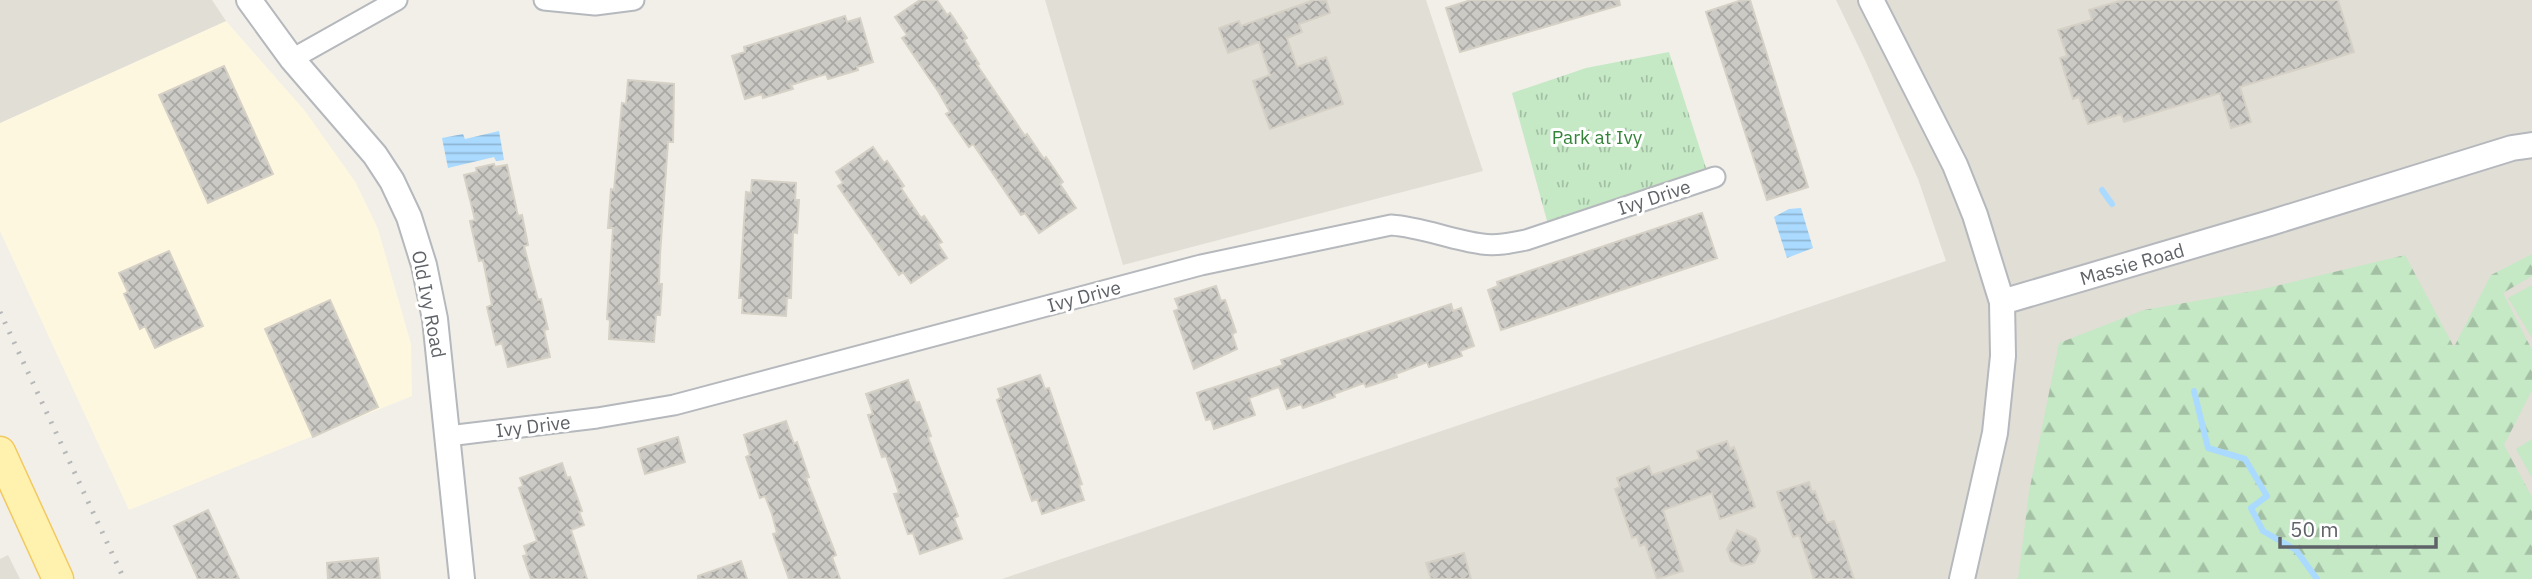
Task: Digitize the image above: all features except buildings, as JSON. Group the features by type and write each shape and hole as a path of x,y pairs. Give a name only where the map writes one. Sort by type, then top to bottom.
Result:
{"main road":[{"path":"0,452 58,579"}],"street":[{"name":"Old Ivy Road","path":"248,0 292,58 374,155 409,217 424,265 435,319 462,579"},
{"path":"292,58 397,0"},
{"path":"544,0 595,5 634,0"},
{"path":"1871,0 1955,165 1975,215 2002,302 2003,356 1995,433 1962,579"},
{"name":"Massie Road","path":"2002,302 2512,148 2532,145"},
{"name":"Ivy Drive","path":"448,436 597,418 674,405 1200,265 1391,225 1412,226 1482,244 1504,245 1715,177"}],"shaded area":[{"path":"0,0 212,0 226,21 0,123"},
{"path":"1045,0 1426,0 1483,171 1123,265"},
{"path":"1836,0 2532,0 2532,579 1002,579 1946,261 1918,179"},
{"path":"226,21 305,111 356,183 378,229 411,344 412,396 129,510 0,231 0,123"},
{"path":"8,555 20,579 0,579 0,559"}],"green space":[{"name":"Park at Ivy","path":"1669,52 1707,171 1549,228 1512,93 1586,68"},
{"path":"2532,254 2532,276 2503,293 2532,350 2532,390 2504,445 2532,497 2532,579 2018,579 2029,492 2059,343 2144,310 2259,290 2405,255 2454,347 2491,275"},
{"path":"2532,285 2532,338 2508,298"},
{"path":"2532,439 2532,478 2516,449"}],"water":[{"path":"499,131 504,160 496,161 494,157 448,168 442,138 463,134 465,139"},
{"path":"1801,208 1813,248 1787,258 1774,217 1789,209"}],"waterway":[{"path":"2102,190 2112,204"},
{"path":"2194,391 2208,448 2245,459 2267,496 2251,508 2263,531 2296,550 2317,579"}],"railway":[{"path":"0,312 124,579"}]}
